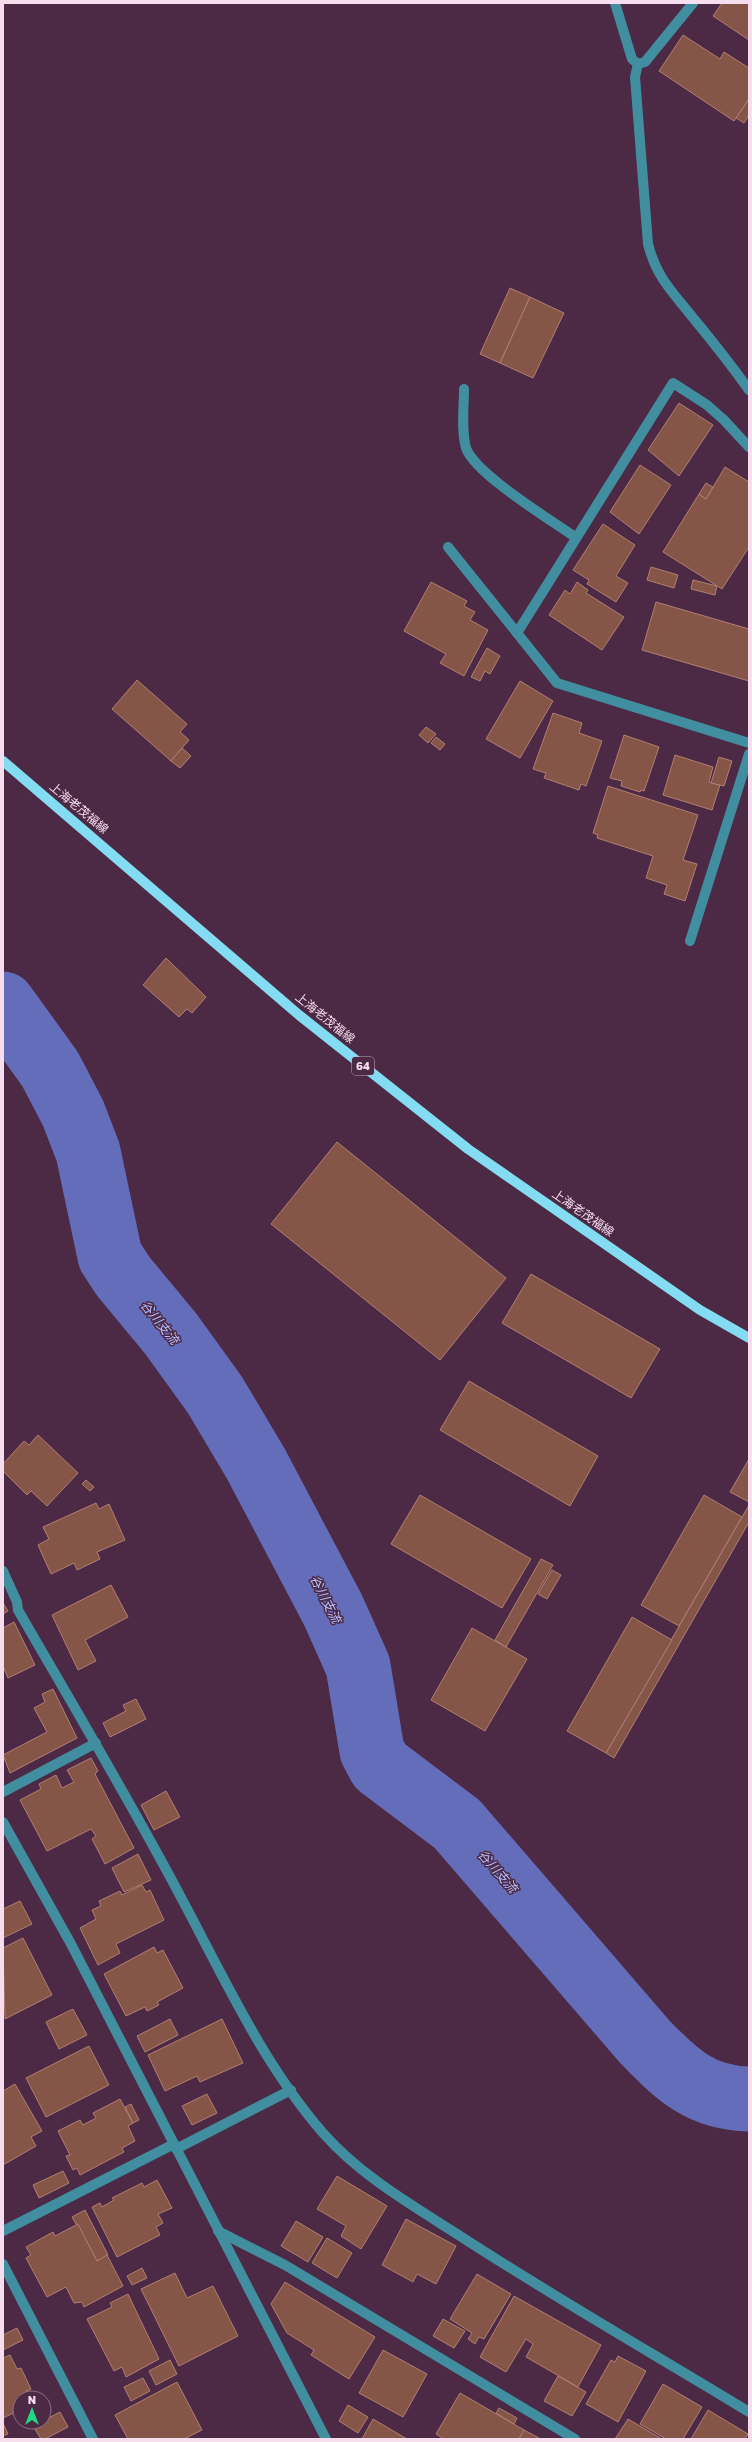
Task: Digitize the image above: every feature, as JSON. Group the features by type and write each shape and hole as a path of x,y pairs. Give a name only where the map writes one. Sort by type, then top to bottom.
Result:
{"main road":[{"name":"上海老茂福線","path":"3,761 299,1015 468,1150 700,1310 749,1338"}],"street":[{"path":"615,3 632,59 638,64"},
{"path":"638,64 645,62 693,3"},
{"path":"638,64 635,78 648,244 651,256 668,289 687,310 749,390"},
{"path":"517,633 575,537 673,383 707,405 749,447"},
{"path":"464,389 464,438 470,454 493,479 575,537"},
{"path":"448,547 557,683 749,743"},
{"path":"690,941 749,754"},
{"path":"3,1571 17,1602 18,1610 96,1743 183,1901 246,2022 290,2090 323,2133 357,2167 397,2195 480,2249 749,2412"},
{"path":"3,1792 96,1743"},
{"path":"3,1822 71,1944 326,2439"},
{"path":"3,2231 290,2090"},
{"path":"218,2231 285,2265 576,2439"},
{"path":"3,2264 93,2439"}],"building":[{"path":"722,3 749,3 749,40 713,16"},
{"path":"683,35 720,59 724,52 749,68 749,99 734,121 659,71"},
{"path":"749,99 749,115 744,123 736,118"},
{"path":"510,288 530,297 500,363 480,354"},
{"path":"530,297 564,313 533,378 500,363"},
{"path":"679,403 713,425 679,476 648,450"},
{"path":"640,465 671,485 639,534 610,512"},
{"path":"725,467 749,482 749,547 722,589 663,552 699,494 706,499"},
{"path":"706,483 713,487 706,499 699,494"},
{"path":"603,524 635,545 616,576 628,583 616,602 587,584 589,580 573,570"},
{"path":"651,567 678,575 674,588 647,580"},
{"path":"693,580 717,586 715,595 691,589"},
{"path":"431,582 467,601 464,606 475,612 470,620 488,630 464,676 440,663 446,654 404,631"},
{"path":"577,582 588,590 586,593 624,617 602,650 549,615 565,590 570,594"},
{"path":"656,602 749,629 749,681 642,650"},
{"path":"487,648 500,656 490,674 485,671 480,681 471,677"},
{"path":"137,680 187,724 180,732 189,740 171,761 112,709"},
{"path":"520,681 553,701 520,758 486,739"},
{"path":"553,713 582,723 579,733 602,741 586,786 581,784 579,790 544,778 546,773 533,769"},
{"path":"426,727 436,734 428,743 419,735"},
{"path":"624,735 659,747 644,791 641,790 640,792 621,786 622,781 610,778"},
{"path":"436,737 445,744 440,750 431,743"},
{"path":"182,748 191,756 180,768 171,761"},
{"path":"675,755 713,767 709,782 720,785 712,810 663,795"},
{"path":"719,757 732,761 724,786 711,783"},
{"path":"608,786 698,815 683,860 697,864 685,901 664,894 667,885 646,878 653,856 597,838 598,835 593,833"},
{"path":"166,958 206,997 192,1013 187,1009 179,1017 143,985"},
{"path":"337,1142 506,1278 440,1360 271,1224"},
{"path":"531,1274 660,1349 631,1398 502,1323"},
{"path":"469,1381 598,1456 570,1506 440,1430"},
{"path":"38,1435 78,1473 47,1506 31,1491 27,1495 3,1471 3,1464 24,1441 29,1445"},
{"path":"749,1459 749,1502 730,1492"},
{"path":"86,1480 94,1487 90,1491 82,1484"},
{"path":"420,1495 531,1559 502,1608 391,1544"},
{"path":"704,1495 742,1517 679,1626 641,1605"},
{"path":"96,1503 99,1509 109,1504 125,1540 97,1552 100,1559 77,1570 74,1563 51,1574 38,1545 49,1539 43,1527"},
{"path":"749,1505 749,1522 614,1758 606,1753"},
{"path":"541,1559 553,1565 506,1647 495,1640"},
{"path":"552,1570 561,1575 547,1599 538,1594"},
{"path":"111,1585 128,1617 85,1640 96,1661 78,1670 52,1615"},
{"path":"3,1603 8,1611 3,1614"},
{"path":"632,1617 672,1640 606,1753 567,1731"},
{"path":"14,1622 35,1665 8,1678 3,1666 3,1628"},
{"path":"472,1628 527,1659 485,1731 431,1700"},
{"path":"53,1689 77,1738 10,1773 3,1755 47,1732 34,1708 45,1702 42,1694"},
{"path":"136,1699 146,1719 110,1737 103,1723 126,1711 123,1705"},
{"path":"91,1758 98,1771 95,1774 134,1848 105,1864 92,1839 96,1836 91,1829 47,1851 20,1800 41,1789 39,1784 56,1775 62,1788 74,1782 67,1770"},
{"path":"166,1791 180,1817 154,1830 141,1805"},
{"path":"138,1854 151,1880 124,1892 112,1868"},
{"path":"142,1885 146,1892 150,1890 164,1920 116,1944 120,1953 98,1965 80,1928 96,1919 92,1910 101,1906 99,1901 120,1891 122,1895"},
{"path":"20,1901 32,1924 3,1938 3,1909"},
{"path":"23,1938 52,1995 5,2019 3,1948"},
{"path":"154,1947 157,1953 163,1950 183,1988 157,2002 159,2005 147,2011 145,2007 126,2016 104,1974"},
{"path":"73,2009 87,2035 59,2049 46,2022"},
{"path":"170,2019 178,2035 145,2052 137,2036"},
{"path":"222,2019 243,2063 200,2082 197,2076 165,2091 148,2055"},
{"path":"89,2046 109,2085 46,2117 26,2078"},
{"path":"15,2084 42,2131 31,2137 36,2146 3,2165 3,2091"},
{"path":"207,2094 217,2113 192,2125 182,2106"},
{"path":"120,2099 133,2123 128,2126 135,2141 122,2148 124,2152 80,2175 77,2168 73,2170 66,2156 70,2155 58,2131 80,2120 83,2125 96,2118 93,2113"},
{"path":"131,2104 139,2120 133,2123 125,2107"},
{"path":"63,2171 69,2183 39,2198 33,2185"},
{"path":"337,2176 387,2206 361,2249 341,2236 346,2226 317,2209"},
{"path":"157,2180 172,2208 158,2214 163,2223 156,2227 160,2235 117,2257 92,2207 100,2203 102,2207 114,2200 112,2198 142,2183 144,2187"},
{"path":"85,2210 108,2255 97,2261 72,2217"},
{"path":"406,2219 456,2246 436,2284 417,2274 413,2282 382,2265"},
{"path":"296,2221 323,2237 308,2262 281,2246"},
{"path":"78,2224 97,2261 107,2255 123,2286 84,2307 82,2302 74,2303 66,2287 47,2297 26,2258 31,2255 26,2247 53,2232 55,2236"},
{"path":"327,2238 352,2253 337,2278 312,2263"},
{"path":"142,2268 147,2278 132,2285 127,2276"},
{"path":"175,2273 187,2298 213,2286 238,2336 179,2366 141,2289"},
{"path":"477,2274 511,2294 484,2339 479,2337 475,2344 468,2339 472,2333 450,2319"},
{"path":"285,2282 375,2337 349,2379 311,2355 314,2350 287,2333 271,2304"},
{"path":"128,2294 159,2359 126,2377 122,2367 114,2371 87,2319 112,2307 110,2303"},
{"path":"514,2296 601,2345 578,2387 526,2357 533,2344 526,2339 506,2372 480,2357"},
{"path":"443,2319 465,2331 454,2348 433,2336"},
{"path":"17,2328 23,2340 3,2350 3,2335"},
{"path":"383,2350 427,2374 403,2417 359,2393"},
{"path":"10,2355 17,2369 21,2368 31,2389 12,2390 12,2414 3,2418 3,2358"},
{"path":"618,2356 646,2371 618,2422 586,2404 611,2360 615,2362"},
{"path":"170,2360 177,2374 156,2385 149,2371"},
{"path":"558,2376 586,2392 572,2416 544,2401"},
{"path":"143,2378 150,2391 131,2401 124,2387"},
{"path":"177,2382 202,2430 184,2439 128,2439 115,2415"},
{"path":"663,2384 702,2407 683,2439 666,2439 640,2424"},
{"path":"460,2393 524,2430 519,2439 444,2439 436,2434"},
{"path":"348,2405 368,2417 358,2433 339,2421"},
{"path":"499,2408 517,2418 514,2424 496,2413"},
{"path":"708,2410 748,2434 745,2439 691,2439"},
{"path":"60,2412 68,2427 45,2439 41,2439 35,2430 52,2430 52,2416"},
{"path":"373,2419 407,2439 362,2439"},
{"path":"628,2419 662,2439 615,2439"},
{"path":"3,2423 8,2434 3,2436"},
{"path":"524,2430 539,2438 519,2439"}],"waterway":[{"name":"谷川支流","path":"3,1004 50,1069 73,1113 88,1152 110,1256 123,1276 171,1334 215,1395 256,1464 333,1610 358,1666 372,1751 380,1766 457,1824 645,2042 668,2065 679,2074 703,2089 732,2098 749,2099"}]}
